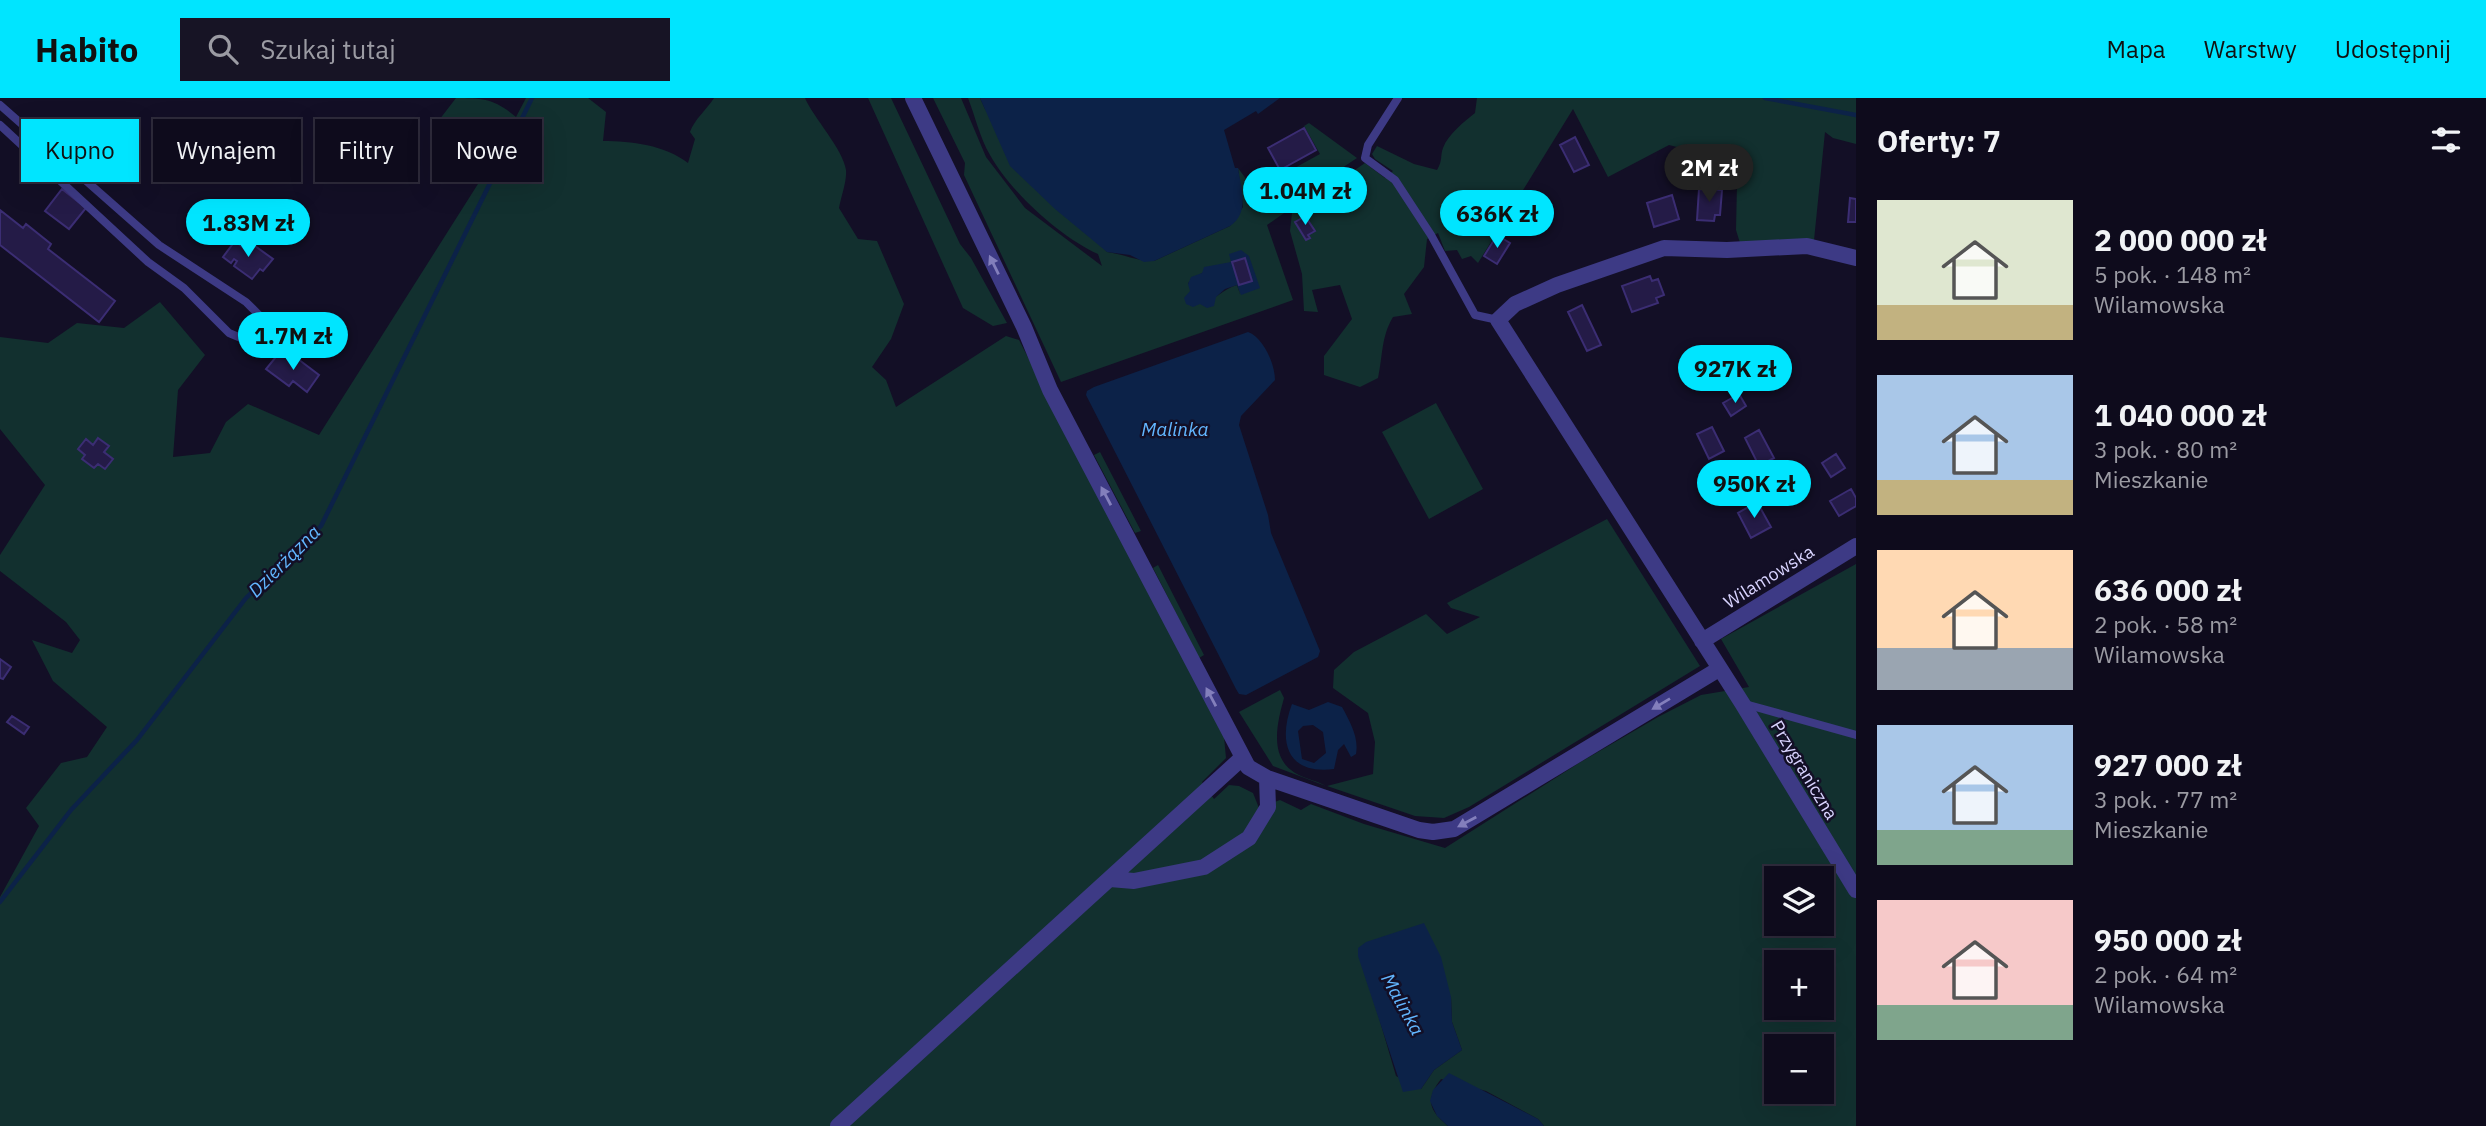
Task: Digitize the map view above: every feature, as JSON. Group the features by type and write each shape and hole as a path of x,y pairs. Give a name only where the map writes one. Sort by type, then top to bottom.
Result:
{"street":[{"path":"914,98 1024,327 1050,390 1248,766 1267,778 1419,830 1433,832 1454,829 1719,669"},
{"path":"1498,320 1515,304 1557,285 1664,248 1727,250 1807,246 1856,258"},
{"name":"Przygraniczna","path":"1498,320 1742,703 1856,890"},
{"name":"Wilamowska","path":"1702,641 1856,545"},
{"path":"838,1126 1242,758"},
{"path":"1110,879 1134,881 1204,867 1227,853 1249,838 1268,807 1267,778"}],"lane":[{"path":"1398,98 1368,145 1365,158 1395,180 1431,234 1475,315 1498,320"},
{"path":"0,105 159,245 246,302 266,322 262,334 248,341 229,333 184,288 148,262 0,125"},
{"path":"1742,703 1856,735"}],"green space":[{"path":"456,98 488,101 502,106 516,117 526,98 588,98 606,112 603,141 647,145 669,152 688,163 695,139 690,132 714,98 805,98 844,162 846,179 839,208 858,239 877,241 904,304 891,339 872,367 886,380 896,407 1006,336 1019,340 1224,737 1226,758 1202,782 1214,799 1229,785 1239,786 1253,793 1259,808 1280,800 1301,810 1311,804 1364,824 1445,848 1579,763 1658,717 1701,695 1749,687 1721,639 1856,564 1856,1126 1544,1126 1538,1119 1486,1091 1441,1079 1433,1093 1431,1104 1448,1126 0,1126 0,897 39,826 26,808 61,763 87,757 107,727 53,681 32,640 72,653 80,640 66,622 0,571 0,555 45,485 0,429 0,337 48,343 77,323 124,328 160,302 205,355 178,390 173,457 210,453 226,422 248,404 319,435 479,182 542,182 542,119 440,119","holes":["1372,994 1451,997 1452,1022 1462,1050 1434,1070 1421,1089 1396,1076"]},
{"path":"868,98 891,98 960,244 971,258 1007,323 993,326 963,308"},
{"path":"933,98 961,98 986,157 1025,208 1102,266 1098,254 1052,225 1010,183 986,148 968,98 980,98 985,109 1107,252 1154,261 1230,226 1243,207 1238,168 1252,187 1277,172 1280,177 1263,187 1273,204 1281,200 1287,211 1267,225 1293,300 1061,382 964,175 965,163","holes":["1232,262 1240,294 1237,285 1200,304 1188,283 1202,273"]},
{"path":"1477,98 1856,98 1856,144 1833,138 1825,132 1814,240 1740,243 1736,230 1737,184 1732,182 1732,161 1669,145 1608,177 1573,109 1478,263 1471,256 1462,259 1457,250 1445,251 1438,233 1427,239 1424,267 1404,294 1412,314 1393,317 1389,324 1378,378 1360,387 1324,375 1324,356 1352,319 1340,285 1312,290 1318,312 1304,311 1302,274 1290,231 1292,213 1365,163 1385,178 1393,171 1375,159 1372,154 1377,146 1414,164 1437,170 1445,143 1475,113"},
{"path":"1309,123 1357,158 1297,198 1282,175 1320,154 1304,126"},
{"path":"1436,403 1483,489 1429,519 1382,432"},
{"path":"1100,452 1141,531 1135,533 1094,455"},
{"path":"1607,519 1700,666 1469,807 1444,818 1415,816 1327,786 1373,774 1375,742 1368,713 1333,688 1334,670 1354,652 1426,614 1447,634 1480,617 1451,608 1447,603"},
{"path":"1158,565 1204,655 1199,658 1153,568"},
{"path":"1280,690 1284,698 1277,736 1280,755 1295,773 1326,786 1273,766 1239,712"}],"water":[{"path":"980,98 1280,98 1258,114 1256,111 1224,130 1235,168 1238,168 1242,192 1242,207 1236,221 1154,261 1144,262 1130,255 1107,252 1055,209 1010,166"},
{"path":"1241,250 1249,256 1260,288 1241,295 1237,285 1225,289 1216,297 1214,306 1207,308 1200,304 1193,307 1186,304 1184,298 1190,291 1188,284 1191,277 1202,273 1204,267 1231,262 1229,254"},
{"name":"Malinka","path":"1248,332 1259,339 1267,352 1275,380 1241,416 1239,425 1268,515 1271,533 1320,651 1318,657 1246,695 1239,694 1236,689 1086,395 1087,391 1094,387"},
{"path":"1328,702 1342,707 1355,736 1356,754 1351,757 1344,744 1338,750 1334,769 1305,767 1296,761 1286,742 1288,718 1292,704 1309,710","holes":["1313,725 1323,732 1326,753 1314,763 1302,759 1298,731 1303,726"]},
{"path":"1424,923 1441,957 1451,997 1452,1022 1462,1050 1434,1070 1421,1089 1403,1092 1358,956 1358,948 1366,942"},
{"path":"1449,1073 1538,1119 1544,1126 1448,1126 1437,1116 1430,1101 1433,1090"}],"building":[{"path":"1304,128 1316,150 1280,170 1268,148"},
{"path":"1575,137 1589,165 1574,172 1560,145"},
{"path":"1277,179 1286,194 1272,202 1263,187"},
{"path":"62,189 86,208 69,229 45,211"},
{"path":"1699,189 1722,190 1720,215 1715,215 1714,221 1697,220"},
{"path":"1672,195 1679,219 1654,227 1647,203"},
{"path":"1850,198 1856,199 1856,222 1848,222"},
{"path":"0,210 23,228 26,224 51,244 48,249 115,301 99,322 0,245"},
{"path":"1303,213 1315,231 1308,235 1310,238 1306,240 1295,222 1302,218 1300,215"},
{"path":"1497,235 1510,243 1497,264 1484,256"},
{"path":"235,241 246,250 251,243 273,259 252,279 234,266 237,261 234,259 231,263 223,257"},
{"path":"1245,258 1252,281 1239,285 1232,262"},
{"path":"1650,276 1652,281 1658,279 1664,295 1656,298 1658,303 1632,312 1622,286"},
{"path":"1582,305 1601,345 1587,351 1568,312"},
{"path":"280,352 294,363 298,359 319,375 307,392 293,381 289,386 266,369"},
{"path":"1739,394 1746,406 1731,416 1723,403"},
{"path":"1712,427 1724,451 1709,459 1697,434"},
{"path":"1759,430 1774,458 1759,466 1745,438"},
{"path":"98,438 109,446 104,452 113,459 105,469 98,464 94,468 82,459 85,455 78,449 86,439 93,445"},
{"path":"1836,454 1845,468 1831,477 1822,463"},
{"path":"1851,489 1856,498 1856,506 1839,516 1830,501"},
{"path":"1757,502 1771,527 1751,538 1738,513"},
{"path":"0,659 11,667 3,679 0,678"},
{"path":"12,716 29,727 24,734 7,722"}],"waterway":[{"name":"Dzierżązna","path":"0,902 71,810 137,740 246,598 321,526 532,98"},
{"path":"1765,98 1856,115"}]}
